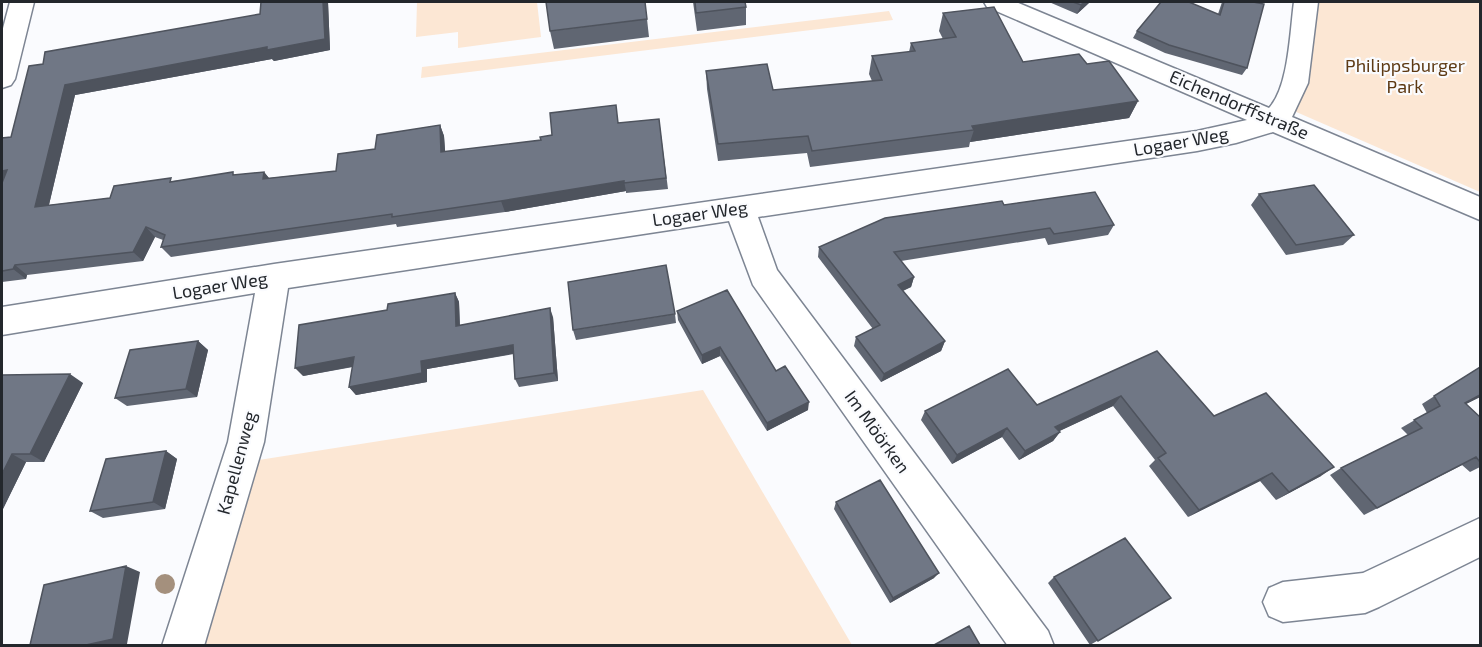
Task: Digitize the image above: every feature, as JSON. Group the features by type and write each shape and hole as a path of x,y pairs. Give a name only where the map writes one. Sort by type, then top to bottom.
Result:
{"street":[{"path":"2,79 22,2"},
{"name":"Eichendorffstraße","path":"996,2 1480,209"},
{"path":"1274,120 1288,102 1294,82 1306,2"},
{"name":"Logaer Weg","path":"2,321 274,277 1197,141 1240,132 1274,120"},
{"name":"Im Möörken","path":"741,208 746,231 764,276 1033,645"},
{"name":"Kapellenweg","path":"183,645 246,442 274,277"},
{"path":"1283,602 1365,593 1480,537"}],"green space":[{"path":"417,2 537,2 541,37 458,48 458,32 416,37"},
{"name":"Philippsburger Park","path":"1312,2 1480,2 1480,192 1294,111"},
{"path":"889,11 893,20 421,78 422,67"},
{"path":"703,390 852,645 195,646 253,461"}],"building":[{"path":"261,2 323,2 325,39 267,50 267,47 65,85 35,207 110,198 114,186 171,178 170,182 233,172 233,175 264,172 263,179 336,171 338,154 375,149 377,135 440,125 441,152 541,140 540,137 552,135 550,113 616,105 618,123 659,119 666,178 624,183 624,181 392,217 392,214 161,247 165,235 146,227 133,252 15,265 13,269 2,271 2,183 7,170 2,171 2,138 11,137 29,66 43,64 45,52 260,14"},
{"path":"546,2 645,2 647,19 550,31"},
{"path":"695,2 745,2 746,7 696,13"},
{"path":"1161,2 1189,2 1220,15 1224,2 1264,4 1247,68 1169,45 1137,31"},
{"path":"994,7 1023,62 1079,54 1087,64 1109,61 1138,101 972,126 974,130 812,151 808,136 718,144 706,71 767,64 773,90 882,80 872,56 915,51 911,43 956,37 943,13"},
{"path":"1314,185 1354,235 1296,245 1259,194"},
{"path":"1095,192 1114,225 1054,234 1050,228 894,252 914,277 898,285 945,341 884,374 856,337 880,325 819,247 885,218 1002,201 1004,205"},
{"path":"666,265 675,314 573,330 568,282"},
{"path":"727,290 776,371 785,366 809,402 767,423 720,347 702,355 677,311"},
{"path":"455,293 456,326 550,308 554,373 515,379 513,345 421,361 422,373 349,387 354,357 295,368 299,325 387,310 388,304"},
{"path":"198,341 186,389 115,398 130,350"},
{"path":"1157,351 1214,416 1266,393 1334,467 1289,492 1272,473 1199,510 1158,458 1166,453 1121,396 1055,427 1060,432 1025,451 1007,428 957,455 925,411 1008,369 1037,405"},
{"path":"1480,367 1480,395 1465,403 1480,417 1480,462 1476,457 1377,508 1341,468 1422,428 1414,420 1440,406 1434,396"},
{"path":"70,374 30,454 12,454 2,474 2,375"},
{"path":"166,451 153,502 90,511 106,459"},
{"path":"880,480 939,573 893,598 836,502"},
{"path":"1125,538 1171,598 1098,641 1054,577"},
{"path":"126,566 113,639 86,645 30,645 44,585"},
{"path":"969,626 980,645 934,645"}]}
